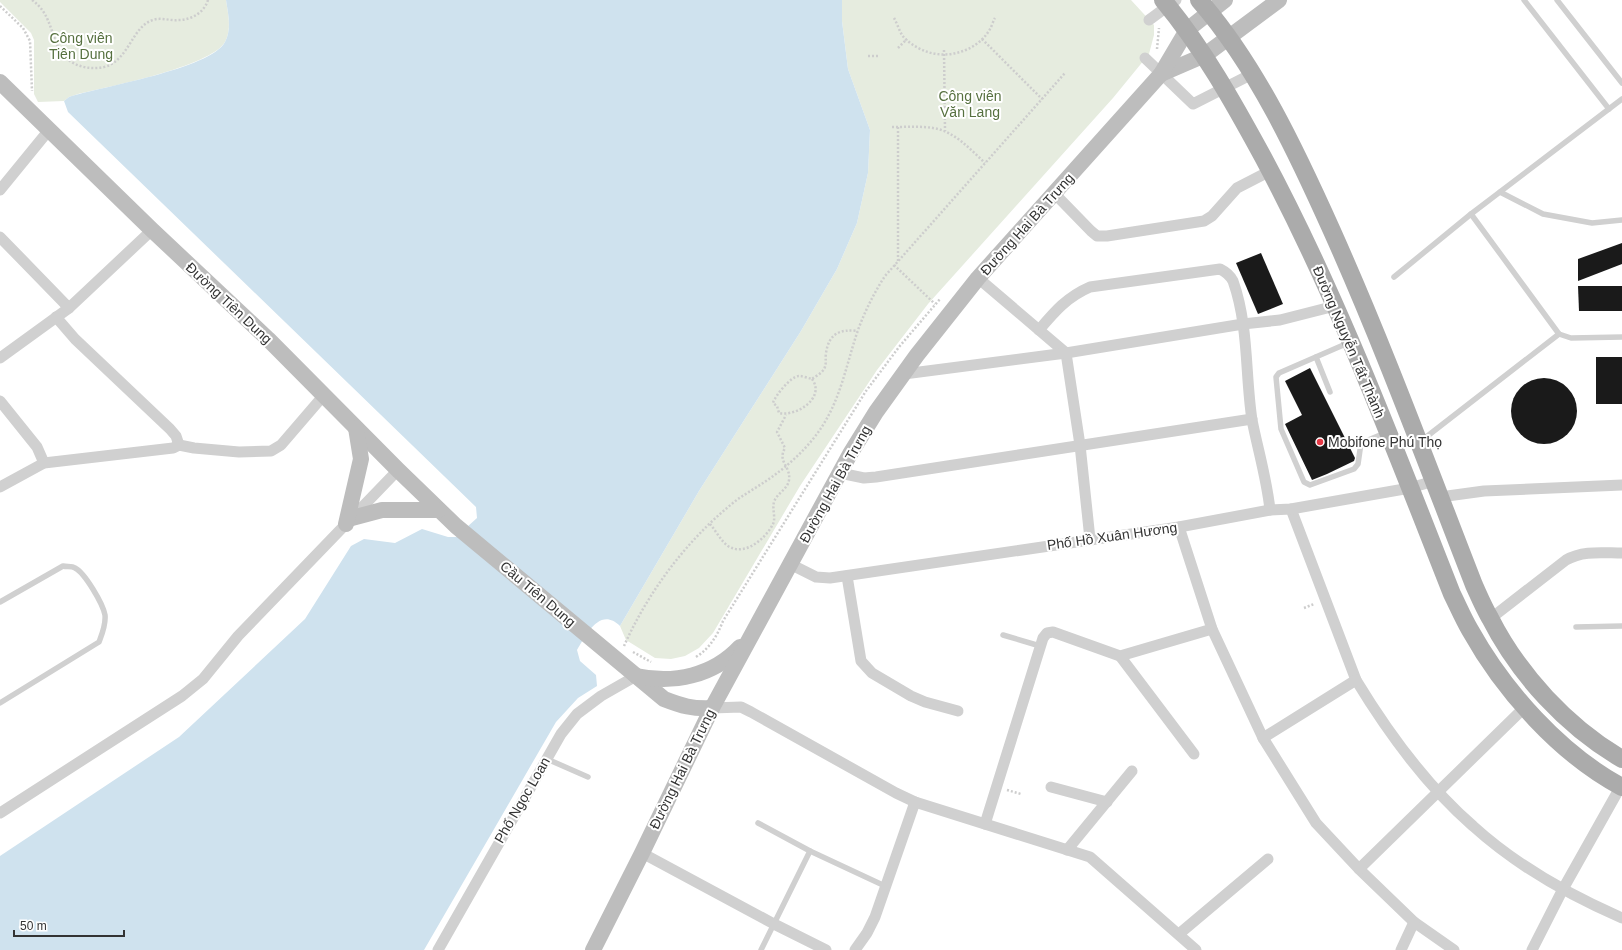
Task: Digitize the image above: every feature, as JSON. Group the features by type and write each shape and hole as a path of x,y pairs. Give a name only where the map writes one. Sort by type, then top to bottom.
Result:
{"main road":[{"name":"Đường Nguyễn Tất Thành","path":"1169,2 1205,56 1224,88 1286,201 1335,306 1452,594 1485,655 1525,707 1576,757 1593,770 1622,786"},
{"name":"Đường Nguyễn Tất Thành","path":"1204,6 1229,38 1252,74 1276,116 1312,186 1362,298 1474,585 1490,619 1505,644 1542,692 1594,741 1622,759"}],"street":[{"name":"Đường Hai Bà Trưng","path":"593,950 712,708 867,426 904,374 978,278 1161,74 1187,30 1204,6 1226,0"},
{"name":"Đường Hai Bà Trưng","path":"1161,74 1205,56 1279,0"},
{"path":"1149,20 1169,2"},
{"path":"1145,58 1193,104 1252,74"},
{"name":"Đường Tiên Dung","path":"0,82 152,230 268,339 456,526"},
{"path":"0,190 49,130"},
{"path":"1054,193 1097,236 1107,236 1204,221 1212,216 1237,188 1270,171"},
{"path":"0,358 69,308 152,230"},
{"path":"0,237 69,308"},
{"path":"1039,330 1066,301 1076,293 1090,287 1220,269 1227,272 1232,280 1243,324 1252,419 1268,493 1270,510"},
{"path":"978,278 1066,353 1080,445 1090,539"},
{"path":"904,374 1066,353 1243,324 1280,320 1335,306"},
{"path":"56,317 75,338 170,429 176,436 179,445"},
{"path":"0,487 44,463 172,448 179,445 194,448 239,452 271,451 281,445 324,395"},
{"path":"0,401 37,447 44,463"},
{"path":"840,473 864,478 1252,419"},
{"path":"349,521 361,459 356,428"},
{"path":"0,813 182,696 203,679 238,636 398,470"},
{"name":"Phố Hồ Xuân Hương","path":"790,564 816,577 830,578 847,576 1179,527 1270,510 1291,509 1410,488 1434,481"},
{"path":"1440,497 1484,491 1622,484"},
{"path":"1291,509 1356,680 1371,705 1395,738 1439,792 1473,826 1519,862 1595,907 1622,918"},
{"path":"349,521 382,510 439,510"},
{"name":"Cầu Tiên Dung","path":"456,526 636,676"},
{"path":"1179,527 1212,629 1263,738 1316,822 1359,869 1414,922 1454,950"},
{"path":"1490,619 1574,554 1622,553"},
{"path":"847,576 861,661 865,666 872,673 911,696 925,702 958,711"},
{"path":"636,676 653,679 681,678 716,667 731,656 746,641 756,627"},
{"path":"1120,656 1212,629"},
{"path":"985,824 1040,646 1047,633 1053,632 1120,656 1194,754"},
{"path":"636,676 664,699 681,706 694,709 741,707 896,793 915,802 1090,856 1196,950"},
{"name":"Phố Ngọc Loan","path":"438,950 561,734 577,714 600,696 636,676"},
{"path":"1263,738 1356,680"},
{"path":"1359,869 1525,707"},
{"path":"1067,850 1132,772"},
{"path":"1532,950 1563,889 1622,786"},
{"path":"1051,787 1107,802"},
{"path":"855,950 867,933 875,917 915,802"},
{"path":"642,853 774,924 826,950"},
{"path":"1179,934 1268,859"},
{"path":"1401,950 1414,922"}],"lane":[{"path":"1524,0 1609,109"},
{"path":"1557,0 1622,83"},
{"path":"1394,277 1471,214 1622,99"},
{"path":"1500,192 1543,214 1592,223 1622,220"},
{"path":"1471,214 1558,334 1571,338 1622,337"},
{"path":"1419,442 1558,334"},
{"path":"1350,342 1279,373 1276,377 1281,429 1304,482 1310,485 1354,468 1358,464 1361,443 1387,432"},
{"path":"1316,357 1330,392"},
{"path":"0,602 63,566 75,567 84,577 100,603 105,615 104,628 98,642 0,703"},
{"path":"1576,627 1622,626"},
{"path":"1003,635 1040,646"},
{"path":"546,759 588,777"},
{"path":"758,823 810,851 885,886"},
{"path":"760,950 810,851"}],"path":[{"path":"32,0 40,6 46,14 58,47 65,57 77,65 87,68 110,66 122,57 133,38 144,26 153,20 188,19 199,14 206,6 208,0"},
{"path":"0,6 23,28 30,41 32,93"},
{"path":"894,18 903,36 916,48 933,54 951,55 968,49 982,39 990,30 995,18"},
{"path":"982,39 1042,100"},
{"path":"898,48 907,40"},
{"path":"944,50 944,131"},
{"path":"868,56 878,56"},
{"path":"624,646 645,604 677,559 710,524 740,498 786,467 814,438 830,412 843,382 858,331 872,296 885,276 1065,73"},
{"path":"892,127 926,127 944,131 955,136 985,163"},
{"path":"898,127 898,261"},
{"path":"894,265 935,304"},
{"path":"812,379 824,369 826,353 830,342 838,332 846,330 858,331"},
{"path":"800,376 812,379 815,384 815,395 810,403 800,410 786,415 779,413 777,406 773,403 774,398 793,378 800,376"},
{"path":"710,524 728,546 737,548 748,547 759,543 774,523 774,503 778,494 786,487 789,481 789,476 782,459 782,453 785,448 777,432 786,415"}],"green space":[{"name":"Công viên Tiên Dung","path":"0,0 226,0 229,21 228,32 225,42 216,51 200,60 180,68 78,94 69,97 64,101 38,102 34,94 34,40 31,33 0,2"},
{"name":"Công viên Văn Lang","path":"842,0 1131,0 1154,25 1154,35 1149,54 1113,98 928,304 877,370 800,486 713,633 699,648 685,656 671,659 655,658 626,640 620,626 699,491 801,331 837,269 857,223 868,173 870,130 848,69 842,21"}],"water":[{"path":"226,0 842,0 842,21 848,69 870,130 868,173 857,223 837,269 801,331 699,491 620,626 613,621 606,619 600,621 589,631 577,650 580,661 596,675 597,686 578,698 556,722 424,950 0,950 0,856 179,737 305,619 351,546 364,539 395,543 422,529 448,537 456,537 477,518 476,507 68,112 64,101 69,97 177,69 199,61 216,52 225,42 228,32 229,21"}],"building":[{"path":"1622,243 1622,264 1578,281 1578,259"},
{"path":"1261,253 1283,304 1258,314 1236,263"},
{"path":"1578,286 1622,286 1622,311 1579,311"},
{"path":"1596,357 1622,357 1622,404 1596,404"},
{"name":"Mobifone Phú Thọ","path":"1310,368 1355,458 1354,461 1312,480 1285,424 1302,415 1285,381"},
{"path":"1544,378 1557,381 1567,388 1574,398 1577,411 1574,424 1567,434 1557,441 1544,444 1531,441 1521,434 1514,424 1511,411 1514,398 1521,388 1531,381"}],"place":[{"name":"Mobifone Phú Thọ","path":"1320,442"}]}
